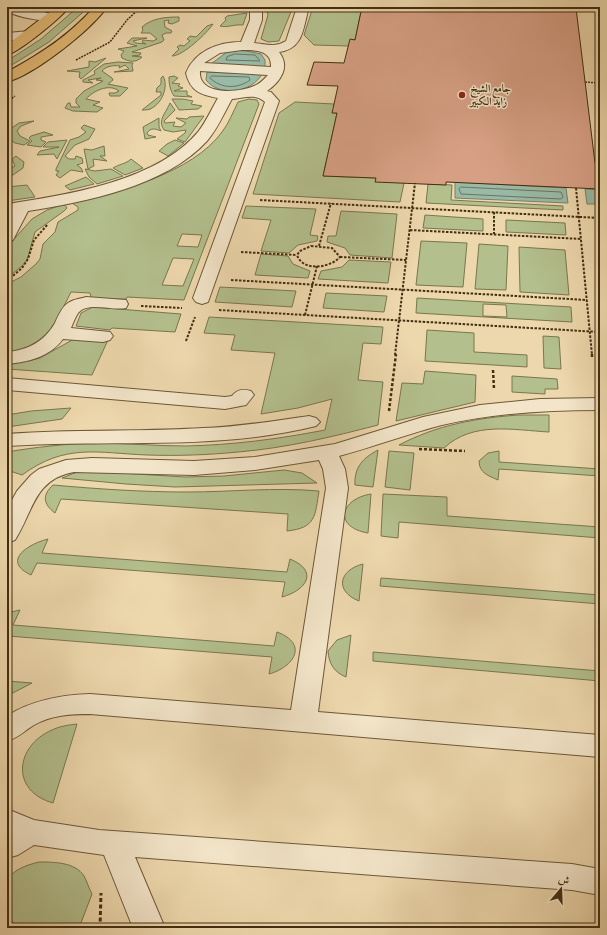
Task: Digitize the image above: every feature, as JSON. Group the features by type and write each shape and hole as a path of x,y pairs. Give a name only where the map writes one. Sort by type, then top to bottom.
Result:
{"main road":[{"path":"7,51 53,17 63,7"},
{"path":"7,78 48,53 71,36 101,7"}],"lane":[{"path":"15,7 17,11 25,14 53,17"},
{"path":"246,46 256,20 256,7"},
{"path":"202,298 272,102 266,95 251,92 227,95 209,92 197,85 194,73 195,67 203,58 216,50 246,46 269,50 283,48 292,43 303,7"},
{"path":"7,37 30,35"},
{"path":"251,92 268,83 278,71 278,58 276,54 269,50"},
{"path":"195,67 278,71"},
{"path":"7,236 14,208 58,200 108,188 134,179 170,162 198,141 208,129 227,95"},
{"path":"7,358 21,357 34,353 54,340 70,311 77,305 88,303 119,304"},
{"path":"59,333 103,336"},
{"path":"7,384 225,403 239,401 244,395"},
{"path":"7,535 25,496 37,481 47,474 70,466 95,464 161,468 228,466 281,460 326,452 442,419 500,408 561,404 600,404"},
{"path":"7,440 79,436 201,435 272,428 309,422"},
{"path":"304,722 337,488 334,469 326,452"},
{"path":"7,732 26,717 47,709 68,704 90,704 600,746"},
{"path":"15,833 114,843 572,877 600,882"},
{"path":"114,843 149,928"}],"path":[{"path":"585,82 600,83"},
{"path":"415,183 387,435 384,448 466,451"},
{"path":"576,188 592,358"},
{"path":"237,199 600,218"},
{"path":"7,280 22,268 28,258 34,240 50,221 69,210 58,200"},
{"path":"319,246 331,203"},
{"path":"494,212 494,234"},
{"path":"410,230 581,239"},
{"path":"219,251 297,254 305,248 319,246 332,248 340,257"},
{"path":"297,254 299,261 304,264 317,266 332,264 340,257 406,260"},
{"path":"305,315 317,266"},
{"path":"208,279 587,300"},
{"path":"119,304 190,308"},
{"path":"213,310 600,332"}],"green space":[{"path":"78,7 89,7 49,42 7,68 7,61 41,39"},
{"path":"266,7 293,7 279,41 268,42 261,39 268,15"},
{"path":"313,7 362,7 355,40 350,40 349,46 314,45 304,35"},
{"path":"247,13 243,25 225,27 220,26 226,20 225,18 227,16"},
{"path":"179,17 179,21 172,24 168,23 169,20 164,21 165,27 172,31 171,33 162,35 164,40 162,42 132,52 141,53 140,55 132,56 142,57 140,59 132,61 122,58 121,55 124,51 118,49 137,46 127,43 132,38 147,38 133,41 136,43 146,44 142,42 143,40 153,41 157,39 150,33 141,33 143,30 142,27 146,24 159,19"},
{"path":"213,24 206,33 188,48 177,55 172,56 179,49 177,47 180,45 184,46 190,41 187,39 190,36 196,37 207,26"},
{"path":"106,58 81,79 79,77 80,72 67,71 89,67 89,61 95,62"},
{"path":"118,62 133,63 133,71 114,72 129,69 125,65 119,68 120,66 110,66 102,71 113,80 108,84 128,88 120,96 110,96 109,93 119,91 115,89 101,89 86,99 100,102 93,105 103,108 97,112 73,111 65,108 68,103 70,103 71,107 80,107 76,103 76,99 84,91 103,81 96,80 101,78 88,80 93,83 83,82 83,80 95,74 94,71 104,64"},
{"path":"163,76 165,80 164,94 156,106 151,109 142,110 161,95 161,92 156,92 157,88 161,84 161,78"},
{"path":"174,76 178,78 172,83 180,84 178,86 183,88 174,91 187,91 187,95 192,97 174,96 170,87 169,77"},
{"path":"172,99 193,101 191,104 202,106 198,109 179,110"},
{"path":"249,99 257,100 259,104 184,300 127,297 126,299 94,299 91,297 90,293 71,292 48,338 37,346 7,353 7,284 21,277 36,264 40,259 43,244 55,232 58,222 78,210 78,207 72,203 132,187 174,170 193,159 209,146 222,132 238,102","holes":["182,234 202,235 198,247 177,246","173,258 194,259 183,286 162,285"]},
{"path":"295,102 334,104 333,113 337,113 323,176 376,178 404,183 400,202 253,194 279,113"},
{"path":"170,103 175,110 164,121 165,123 175,122 173,126 181,127 186,123 176,118 187,119 189,117 204,116 185,142 177,139 185,133 186,130 173,132 164,130 162,126 161,123 163,116"},
{"path":"159,118 159,127 161,131 155,129 150,130 147,133 148,135 156,137 145,139 143,127"},
{"path":"34,121 21,126 17,131 20,136 30,141 24,145 15,143 7,138 7,131 19,123"},
{"path":"84,125 95,129 89,139 75,145 65,156 69,159 75,159 76,156 82,158 83,163 77,165 83,172 71,170 60,178 56,175 59,171 56,171 56,169 70,140 79,137 86,132 81,128"},
{"path":"44,132 53,135 41,137 41,140 46,142 41,147 27,145 32,141 29,138 31,136"},
{"path":"67,140 57,159 54,154 37,155 40,151 59,147 43,147 48,142"},
{"path":"175,140 184,143 168,156 159,151 167,144"},
{"path":"104,146 105,156 100,156 107,161 93,159 94,166 88,169 84,149 92,150"},
{"path":"16,156 24,162 23,168 13,175 7,176 7,170 15,166 12,159"},
{"path":"131,159 143,168 125,175 113,168 127,162"},
{"path":"85,169 95,171 111,169 123,176 97,184 89,177"},
{"path":"86,177 94,184 70,190 65,186"},
{"path":"428,184 452,185 451,200 563,206 563,210 426,203"},
{"path":"27,185 35,197 7,201 7,187"},
{"path":"64,204 67,208 64,211 35,232 27,260 7,278 7,247 32,219 47,210"},
{"path":"246,206 316,209 310,235 318,236 317,241 298,245 289,253 261,251 271,220 242,218"},
{"path":"341,211 397,214 392,258 350,255 345,248 327,242 328,236 336,236"},
{"path":"425,215 483,219 483,231 423,228"},
{"path":"506,220 565,223 566,235 506,232"},
{"path":"421,241 467,243 463,287 416,285"},
{"path":"479,244 508,246 506,290 475,289"},
{"path":"519,247 565,250 569,295 520,292"},
{"path":"261,254 288,256 293,264 310,271 308,278 255,275"},
{"path":"349,260 391,262 388,283 318,279 321,271 342,267"},
{"path":"220,287 296,291 292,307 215,302"},
{"path":"326,293 387,296 384,312 323,308"},
{"path":"417,298 571,307 572,322 416,313","holes":["483,304 506,305 507,317 483,316"]},
{"path":"93,307 181,314 175,332 112,328 110,330 76,326 81,313"},
{"path":"209,317 383,327 381,344 363,343 358,380 383,382 378,425 309,442 274,448 215,454 181,455 82,452 53,458 22,475 7,470 7,452 40,447 95,443 174,446 221,444 256,441 325,430 332,399 298,408 261,414 275,353 231,350 235,335 204,333"},
{"path":"427,330 474,333 474,352 527,355 527,367 425,361"},
{"path":"543,336 559,337 561,369 544,368"},
{"path":"74,339 108,340 92,375 7,369 7,363 40,358"},
{"path":"425,371 476,375 475,402 396,421 402,383 423,384"},
{"path":"512,376 557,379 558,389 545,389 545,394 512,392"},
{"path":"71,408 62,419 7,427 7,415 31,411"},
{"path":"519,415 549,415 549,432 494,429 468,434 455,439 444,448 399,445 428,432 457,424 487,418"},
{"path":"378,450 373,487 355,485 356,473 360,464 368,456"},
{"path":"389,451 414,453 410,490 385,487"},
{"path":"499,451 499,462 600,469 600,476 499,469 498,480 483,471 479,465 479,461 488,453"},
{"path":"284,470 302,473 317,483 175,487 62,478 77,472 88,471 185,477 224,476"},
{"path":"53,485 170,492 270,490 319,491 315,514 309,524 304,527 287,531 288,514 61,499 55,513 48,506 45,499 47,492"},
{"path":"371,494 368,533 357,530 349,525 345,519 345,513 347,507 353,501"},
{"path":"383,494 447,497 447,516 600,527 600,538 399,522 398,538 381,536"},
{"path":"48,539 42,553 287,572 290,559 299,564 307,574 306,580 298,590 282,597 285,582 37,563 31,575 22,570 18,564 18,559 21,554 26,549 40,541"},
{"path":"363,564 359,601 351,597 346,592 343,586 343,581 349,571"},
{"path":"381,578 600,595 600,604 380,586"},
{"path":"20,610 13,625 274,646 277,632 287,637 293,643 295,649 291,661 278,671 269,674 272,657 8,636 7,638 7,613"},
{"path":"351,635 346,677 335,670 331,664 328,651 337,640"},
{"path":"373,652 600,671 600,681 373,661"},
{"path":"7,681 32,683 7,696"},
{"path":"77,724 53,803 39,797 30,789 24,779 22,768 25,757 30,746 40,737 52,730"},
{"path":"39,862 70,865 80,871 84,876 92,894 79,928 18,928 7,916 7,880 17,870"}],"water":[{"path":"242,50 261,54 265,60 265,67 211,64 227,52"},
{"path":"207,72 262,74 251,85 243,89 227,91 219,89 206,80"},
{"path":"455,182 566,188 568,203 455,198"},
{"path":"585,189 600,190 600,204 587,204"}],"building":[{"name":"جامع الشيخ زايد الكبير","path":"362,7 576,8 595,163 600,164 600,189 446,182 446,185 375,182 376,178 323,176 337,113 332,113 338,86 307,85 314,62 344,63 350,39 355,40"}],"place":[{"name":"جامع الشيخ زايد الكبير","path":"462,95"}]}
